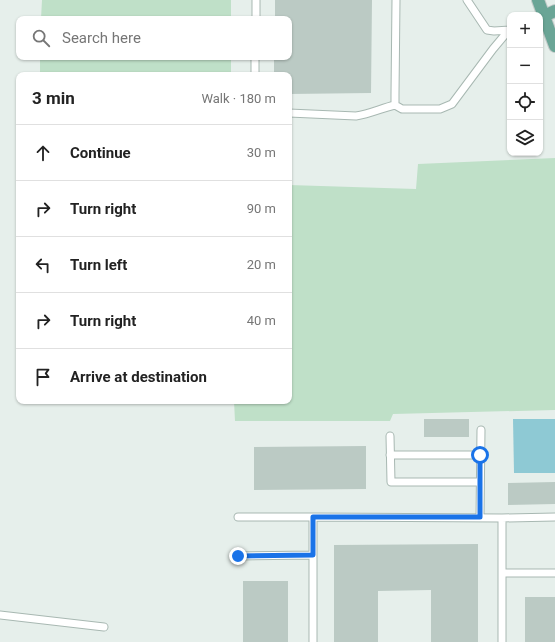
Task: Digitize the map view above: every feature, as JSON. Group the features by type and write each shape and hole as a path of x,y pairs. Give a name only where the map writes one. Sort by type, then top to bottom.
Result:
{"main road":[{"path":"538,0 541,12"},
{"path":"543,16 555,11"},
{"path":"543,18 555,46"}],"lane":[{"path":"256,0 256,16"},
{"path":"395,105 396,0"},
{"path":"467,0 487,30 507,30"},
{"path":"292,114 356,116 364,115 395,105 402,108 440,109 452,104 507,32"},
{"path":"255,60 255,72"},
{"path":"480,517 481,430"},
{"path":"390,436 391,482 480,482"},
{"path":"390,454 480,455"},
{"path":"238,517 555,517"},
{"path":"313,517 313,642"},
{"path":"502,518 502,642"},
{"path":"238,556 313,555"},
{"path":"502,573 555,573"},
{"path":"0,615 104,627"}],"green space":[{"path":"42,0 231,0 231,16 41,16"},
{"path":"40,60 231,60 231,72 40,72"},
{"path":"555,158 555,410 393,414 390,421 235,421 234,404 292,404 292,185 416,189 418,164"}],"water":[{"path":"513,419 555,419 555,473 514,473"}],"building":[{"path":"275,0 372,0 371,93 292,94 292,72 274,72 274,60 292,60 292,16 275,16"},
{"path":"424,419 469,419 469,437 424,437"},
{"path":"366,446 366,489 254,490 254,447"},
{"path":"555,482 555,504 508,505 508,483"},
{"path":"478,544 478,642 431,642 431,590 378,591 378,642 334,642 334,545"},
{"path":"243,581 288,581 288,642 243,642"},
{"path":"525,597 555,597 555,642 525,642"}],"route":[{"path":"238,556 313,555 313,517 480,517 480,455"}]}
